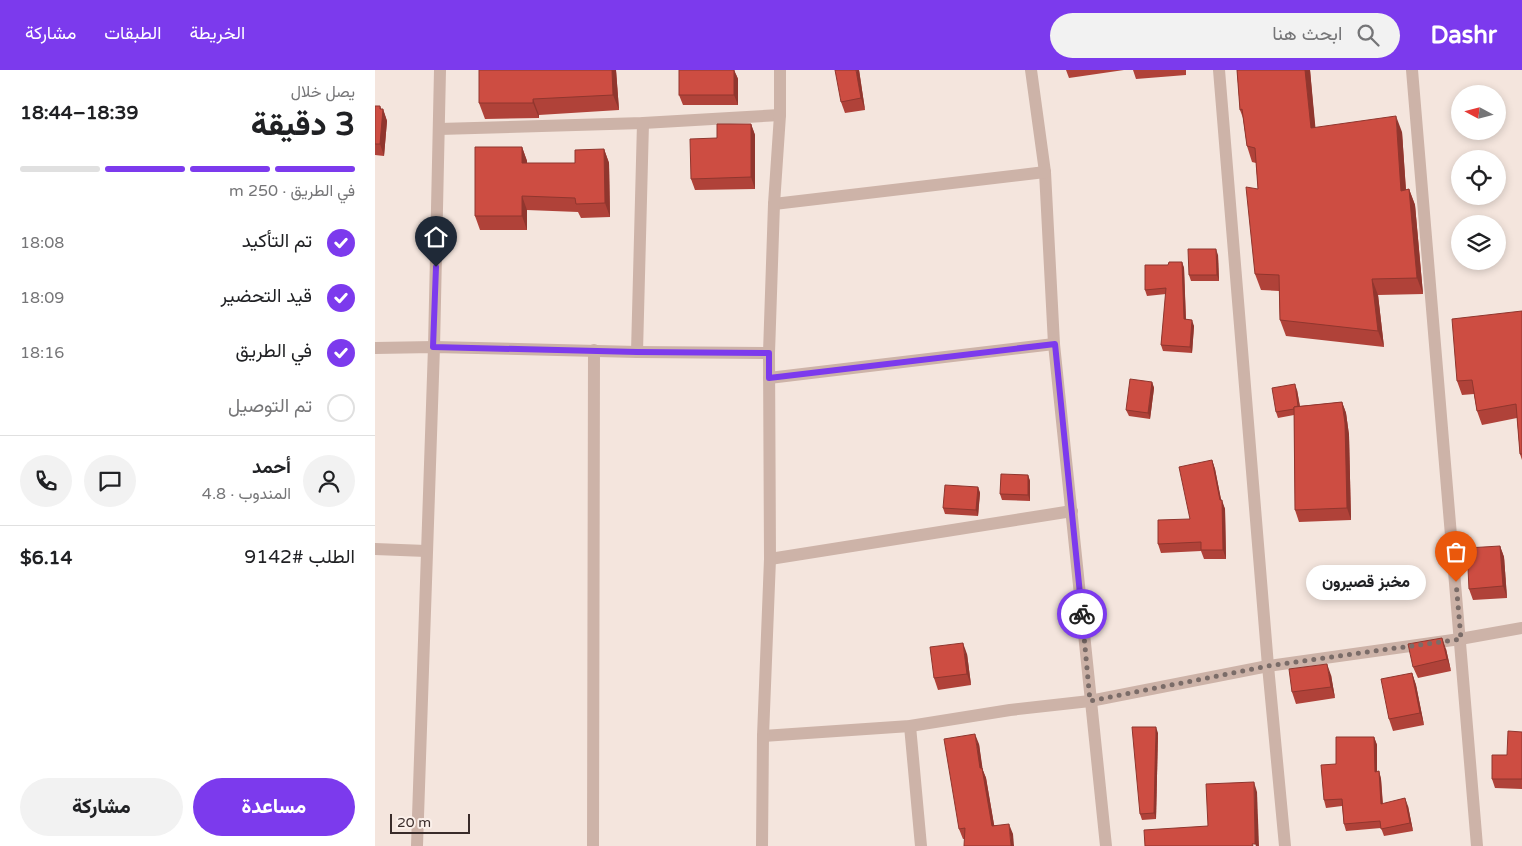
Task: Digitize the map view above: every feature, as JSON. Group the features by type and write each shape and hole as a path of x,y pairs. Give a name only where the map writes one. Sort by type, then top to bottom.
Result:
{"street":[{"path":"417,846 440,70"},
{"path":"762,846 763,736 770,559 769,353 774,204 780,115 780,70"},
{"path":"1031,70 1045,172 1055,344 1105,846"},
{"path":"1219,70 1268,666 1285,846"},
{"path":"1413,70 1477,846"},
{"path":"439,129 643,123 780,115"},
{"path":"637,352 643,123"},
{"path":"774,204 1045,172"},
{"path":"769,378 1055,344"},
{"path":"375,348 433,347 769,353"},
{"path":"593,846 594,350"},
{"path":"770,559 1072,511"},
{"path":"375,549 426,551"},
{"path":"763,736 910,726 1010,710 1090,701 1268,666 1461,639 1522,628"},
{"path":"910,726 921,846"}],"building":[{"path":"479,70 612,70 613,95 533,99 533,103 479,103"},
{"path":"679,70 734,70 734,95 679,95"},
{"path":"835,70 856,70 861,98 841,102"},
{"path":"1237,70 1305,70 1311,128 1396,116 1401,191 1409,189 1417,278 1372,279 1378,331 1280,320 1279,275 1255,274 1246,187 1258,189 1255,148 1247,146 1242,109 1240,110"},
{"path":"375,106 380,106 380,109 383,109 380,144 375,144"},
{"path":"717,124 751,124 751,177 691,179 690,139 717,138"},
{"path":"475,147 522,147 522,163 575,163 575,150 604,149 605,203 576,204 575,198 522,196 522,216 475,216"},
{"path":"1188,249 1216,249 1217,275 1189,275"},
{"path":"1169,262 1182,262 1184,319 1192,320 1190,347 1161,345 1166,288 1145,290 1145,265 1168,265"},
{"path":"1522,311 1522,454 1520,454 1516,404 1477,411 1472,380 1457,381 1452,319"},
{"path":"1130,379 1152,382 1148,413 1126,410"},
{"path":"1295,384 1298,406 1294,407 1294,409 1276,412 1272,388"},
{"path":"1342,402 1345,423 1347,508 1295,510 1294,407"},
{"path":"1212,460 1220,500 1222,500 1223,550 1201,550 1201,542 1158,544 1158,520 1190,519 1179,467"},
{"path":"1001,474 1028,475 1028,495 1000,494"},
{"path":"945,485 978,487 976,510 943,508"},
{"path":"1500,546 1503,586 1469,589 1467,548"},
{"path":"1442,638 1447,659 1413,667 1408,644"},
{"path":"963,643 967,674 934,678 930,647"},
{"path":"1327,664 1331,687 1292,692 1289,669"},
{"path":"1412,673 1420,713 1389,719 1381,679"},
{"path":"1132,727 1156,727 1154,813 1140,814"},
{"path":"1508,731 1522,732 1522,779 1492,779 1492,755 1507,755"},
{"path":"975,734 992,826 1009,824 1011,846 964,846 965,828 959,829 944,739"},
{"path":"1336,737 1374,737 1375,772 1379,771 1381,804 1405,798 1410,823 1381,829 1380,821 1344,824 1342,799 1324,800 1321,765 1336,764"},
{"path":"1254,782 1255,844 1252,844 1253,846 1145,846 1144,830 1208,826 1206,784"}],"way so far":[{"path":"1082,614 1090,701 1268,666 1461,639 1456,582"}],"place":[{"name":"مخبز قصيرون","path":"1456,582"}],"route":[{"path":"436,267 433,347 769,353 769,378 1055,344 1082,614"}]}
